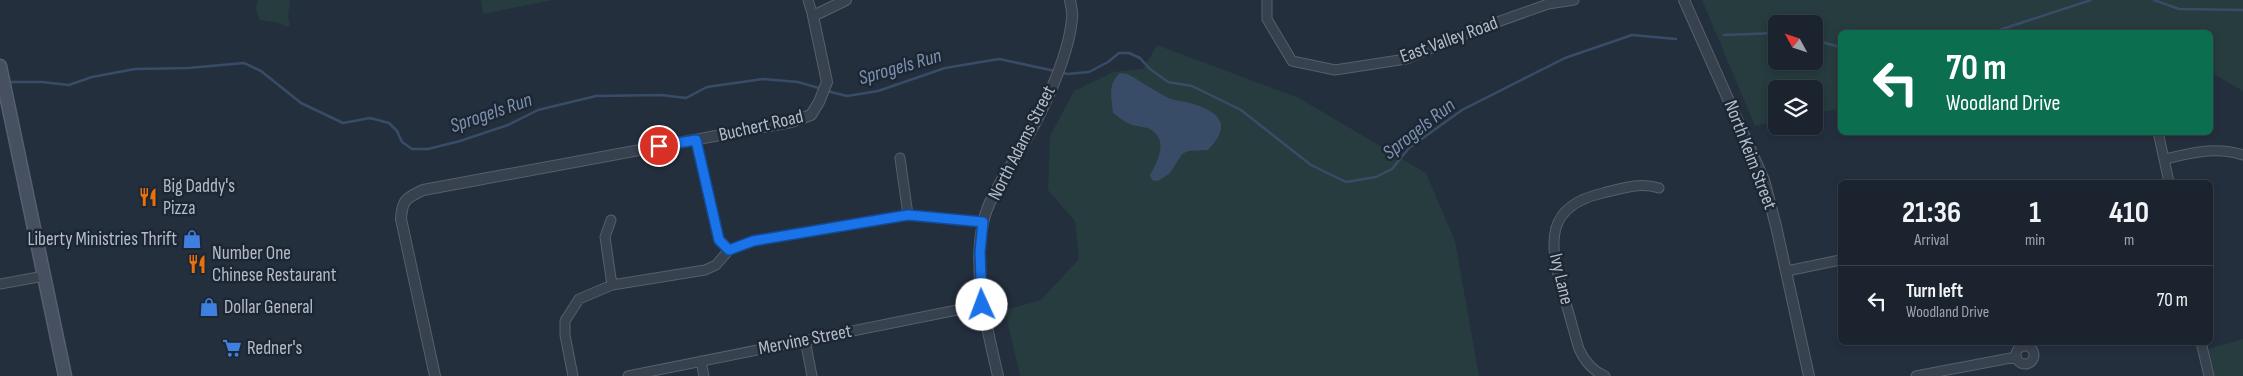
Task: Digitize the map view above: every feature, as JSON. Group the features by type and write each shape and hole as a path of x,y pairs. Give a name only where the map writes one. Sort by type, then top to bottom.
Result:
{"main road":[{"path":"0,68 5,88 4,102 65,376"}],"street":[{"path":"808,0 813,16 846,0"},
{"name":"North Adams Street","path":"998,376 982,305 980,252 983,222 992,200 1026,140 1054,82 1072,18 1070,0"},
{"name":"East Valley Road","path":"1267,0 1267,19 1292,60 1335,70 1406,59 1480,28 1548,4 1574,0"},
{"name":"North Keim Street","path":"1684,0 1759,168 1771,203 1809,376"},
{"name":"Buchert Road","path":"435,376 402,220 402,206 408,197 423,190 791,122 811,115 827,82 813,16"},
{"path":"2159,135 2169,180"},
{"path":"696,140 719,240 729,250"},
{"path":"2164,159 2210,150 2224,150 2243,155"},
{"path":"900,158 908,215"},
{"name":"Ivy Lane","path":"1605,376 1597,372 1582,356 1579,348 1554,258 1555,232 1565,212 1586,197 1638,184 1659,188"},
{"path":"573,376 565,335 566,321 579,299 612,285 705,270 716,265 729,250 753,241 908,215 983,222"},
{"path":"611,220 605,237 612,285"},
{"path":"1787,271 1838,260"},
{"path":"0,284 44,276"},
{"name":"Mervine Street","path":"628,376 982,305"},
{"path":"805,340 812,376"},
{"path":"2202,345 2209,376"},
{"path":"1916,376 2016,357"},
{"path":"701,361 704,376"}],"green space":[{"path":"258,0 290,0 288,17 290,25 286,27 280,23 260,20 256,9"},
{"path":"481,0 552,0 483,14"},
{"path":"1702,0 2243,0 2243,91 2213,74 2213,30 1838,30 1838,109 1823,112 1823,80 1768,80 1768,123 1755,126"},
{"path":"1157,45 1299,98 1426,173 1455,241 1479,376 1020,376 1005,310 1041,300 1079,259 1075,221 1048,190 1050,136 1074,91 1113,72 1143,69"},
{"path":"2243,339 2243,376 2214,376 2208,349"}],"water":[{"path":"1120,73 1127,74 1171,99 1188,102 1209,110 1220,120 1220,133 1216,141 1208,150 1188,151 1182,154 1170,173 1158,181 1152,180 1150,175 1159,157 1159,139 1150,129 1128,123 1113,113 1112,87 1113,82"}],"waterway":[{"name":"Sprogels Run","path":"1999,30 2091,0"},
{"name":"Sprogels Run","path":"2154,0 2179,9 2243,10"},
{"name":"Sprogels Run","path":"1724,35 1768,33"},
{"name":"Sprogels Run","path":"1060,72 1067,74 1089,72 1108,62 1119,53 1129,53 1140,58 1150,69 1168,82 1192,86 1241,110 1311,165 1346,182 1376,177 1392,169 1409,148 1462,110 1565,58 1632,35 1676,39"},
{"name":"Sprogels Run","path":"1823,42 1838,46"},
{"name":"Sprogels Run","path":"827,91 847,96 878,91 945,68 999,59 1055,71"},
{"name":"Sprogels Run","path":"6,82 42,82 69,85 92,77 135,69 188,68 244,63 261,71 301,103 343,123 370,118 389,123 397,131 402,142 412,149 428,149 460,141 508,125 538,110 596,96 661,95 686,98 707,87 763,79 798,82 822,89"}],"place":[{"name":"Big Daddy's Pizza","path":"148,197"},
{"name":"Liberty Ministries Thrift","path":"192,239"},
{"name":"Number One Chinese Restaurant","path":"197,264"},
{"name":"Dollar General","path":"209,307"},
{"name":"Redner's","path":"232,348"}],"route":[{"path":"659,146 696,140 719,240 729,250 753,241 908,215 983,222 980,252 982,305"}]}
